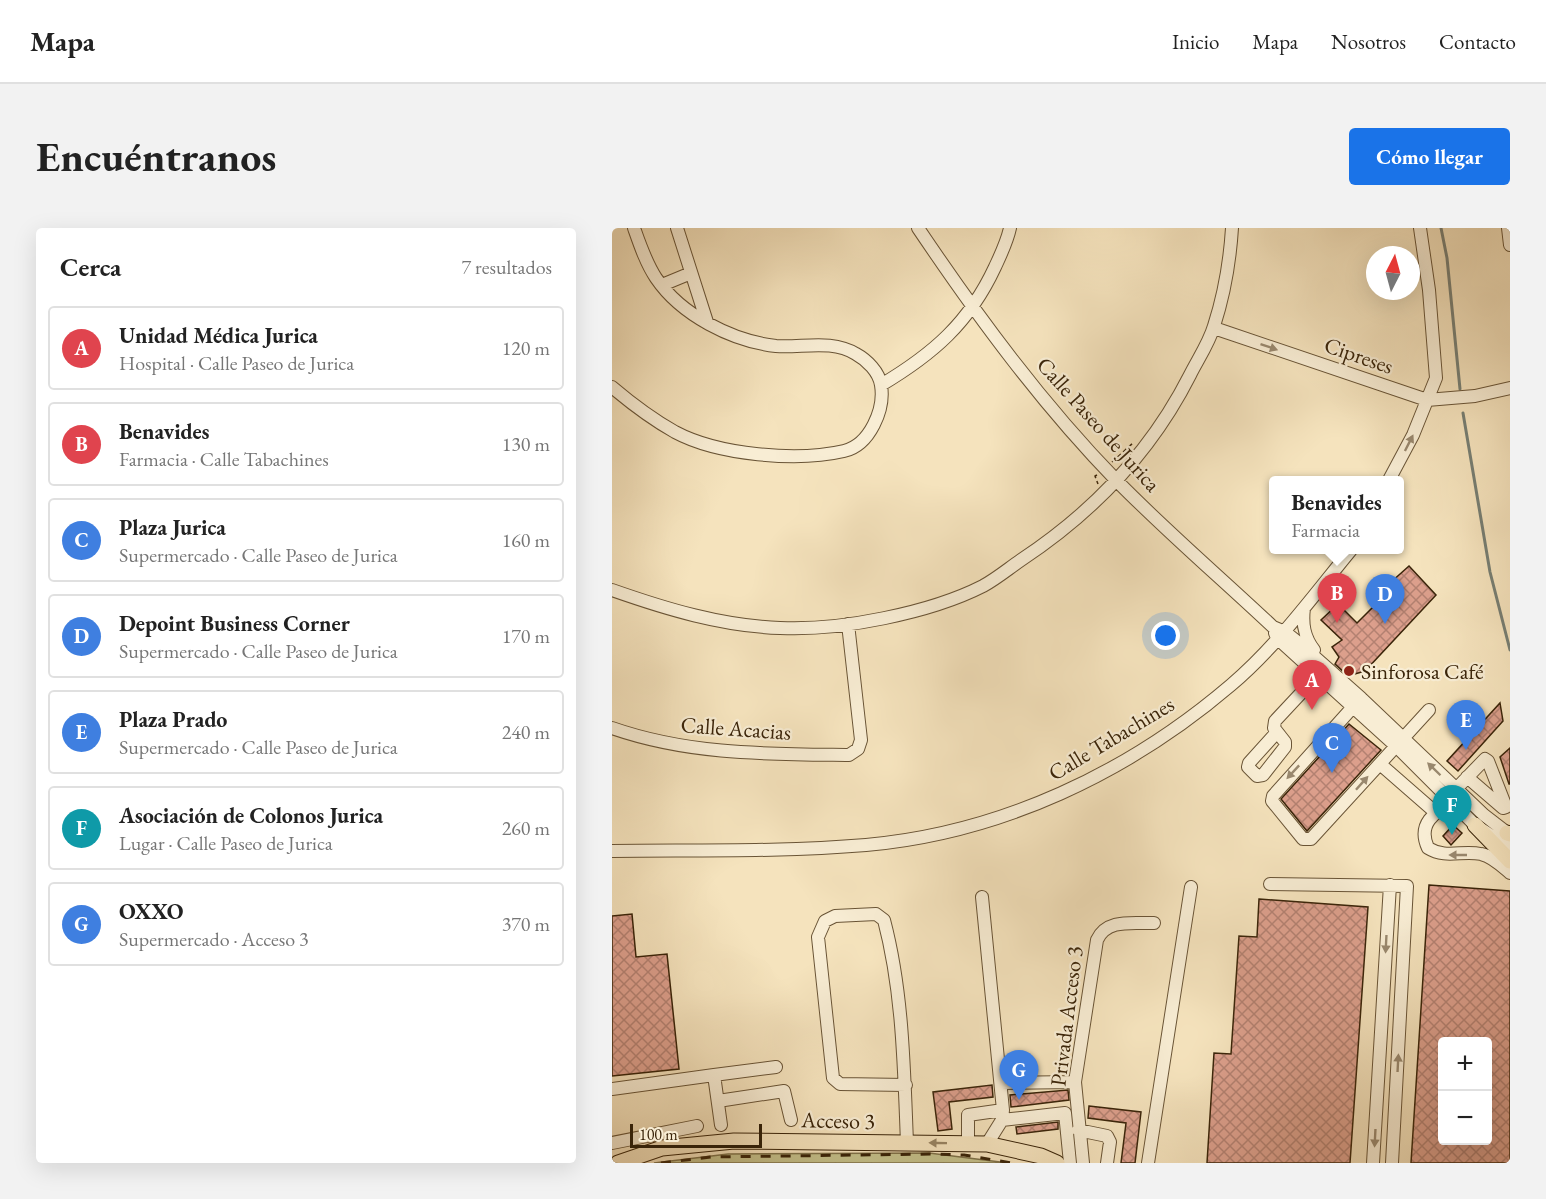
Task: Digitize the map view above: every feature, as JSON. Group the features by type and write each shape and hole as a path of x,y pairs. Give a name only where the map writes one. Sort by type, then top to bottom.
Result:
{"main road":[{"path":"1475,825 1510,861"},
{"name":"Acceso 3","path":"618,1163 662,1148 734,1141 987,1144 1041,1156 1057,1163"}],"street":[{"path":"612,387 633,405 677,433 721,448 799,456 826,455 848,450 863,440 875,424 880,409 881,385 876,372 855,353 837,346 776,346 737,338 685,308 662,285 644,256 634,228"},
{"path":"677,228 707,322"},
{"name":"Calle Paseo de Jurica","path":"918,228 972,309 1076,436 1118,482 1278,632 1317,676 1357,702"},
{"path":"881,385 919,362 957,328 972,309 1000,258 1010,228"},
{"path":"612,590 660,607 725,623 781,629 848,624 920,610 983,586 1062,532 1118,482 1174,407 1214,328 1230,250 1232,228"},
{"path":"1391,476 1436,378 1429,290 1420,228"},
{"path":"1508,228 1510,244"},
{"path":"662,285 691,273"},
{"name":"Cipreses","path":"1214,328 1427,400 1475,396 1510,388"},
{"name":"Cipreses","path":"1494,392 1510,396"},
{"name":"Calle Tabachines","path":"612,851 868,845 975,826 1043,802 1118,764 1180,725 1232,684 1278,632 1304,608 1347,554"},
{"path":"1304,608 1306,640 1331,672"},
{"name":"Calle Acacias","path":"612,728 650,741 704,750 849,755 858,749 861,740 848,624"},
{"name":"Calle Paseo de Jurica","path":"1278,632 1331,672 1475,825 1509,837"},
{"path":"1277,732 1275,720 1317,676"},
{"path":"1357,702 1275,792 1272,801 1303,839 1311,839 1429,710"},
{"name":"Calle Paseo de Jurica","path":"1399,742 1509,837"},
{"path":"1456,789 1485,759 1488,761 1508,809"},
{"path":"1380,764 1435,813"},
{"path":"1467,777 1503,808 1508,809"},
{"path":"1454,802 1428,820 1424,832 1428,848 1436,853 1455,856 1482,854 1497,861 1510,873"},
{"path":"1269,884 1390,885 1407,888 1392,1163"},
{"path":"1373,1163 1390,885"},
{"path":"1148,1163 1191,887"},
{"path":"982,897 1003,1115 987,1144"},
{"path":"906,1085 840,1084 833,1078 818,937 825,921 835,916 876,914 884,920 904,1049 906,1085 907,1143"},
{"name":"Privada Acceso 3","path":"1083,1163 1075,1082 1097,940 1102,929 1112,924 1154,923"},
{"path":"612,1089 776,1067"},
{"path":"714,1075 721,1125"},
{"path":"1001,1083 1075,1082"},
{"path":"718,1101 784,1091 791,1120"},
{"path":"968,1144 968,1115 1065,1113 1070,1163"},
{"path":"612,1143 697,1126"},
{"path":"1078,1130 1107,1136 1110,1142 1107,1163"}],"path":[{"path":"1100,488 1095,476 1138,438"}],"green space":[{"path":"929,1153 1008,1163 654,1163 728,1154"}],"building":[{"path":"1409,566 1436,595 1365,671 1348,676 1335,664 1339,657 1332,647 1342,640 1321,620 1338,604 1357,623 1391,589 1390,583"},
{"path":"1500,703 1503,721 1458,771 1447,761"},
{"path":"1349,724 1381,750 1307,831 1281,799"},
{"path":"1510,748 1510,784 1509,784 1500,757"},
{"path":"1453,825 1462,833 1451,845 1443,836"},
{"path":"1429,885 1510,891 1510,1163 1411,1163"},
{"path":"1259,899 1368,907 1350,1163 1207,1163 1214,1053 1231,1054 1239,936 1257,937"},
{"path":"632,914 636,957 667,954 679,1069 612,1076 612,916"},
{"path":"992,1085 993,1097 949,1102 952,1129 938,1131 933,1092"},
{"path":"1068,1090 1069,1100 1011,1107 1010,1095"},
{"path":"1089,1106 1141,1112 1135,1163 1121,1163 1126,1123 1088,1118"},
{"path":"1058,1122 1058,1129 1017,1134 1016,1127"}],"waterway":[{"path":"1441,228 1447,258 1460,389"},
{"path":"1463,413 1490,572 1510,650"}],"railway":[{"path":"661,1163 711,1157 930,1154 964,1155 1012,1163"}],"place":[{"name":"Benavides","path":"1337,623"},
{"name":"Depoint Business Corner","path":"1385,624"},
{"name":"Sinforosa Café","path":"1349,671"},
{"name":"Unidad Médica Jurica","path":"1312,710"},
{"name":"Plaza Prado","path":"1466,750"},
{"name":"Plaza Jurica","path":"1332,773"},
{"name":"Asociación de Colonos Jurica","path":"1452,835"},
{"name":"OXXO","path":"1019,1100"}]}
